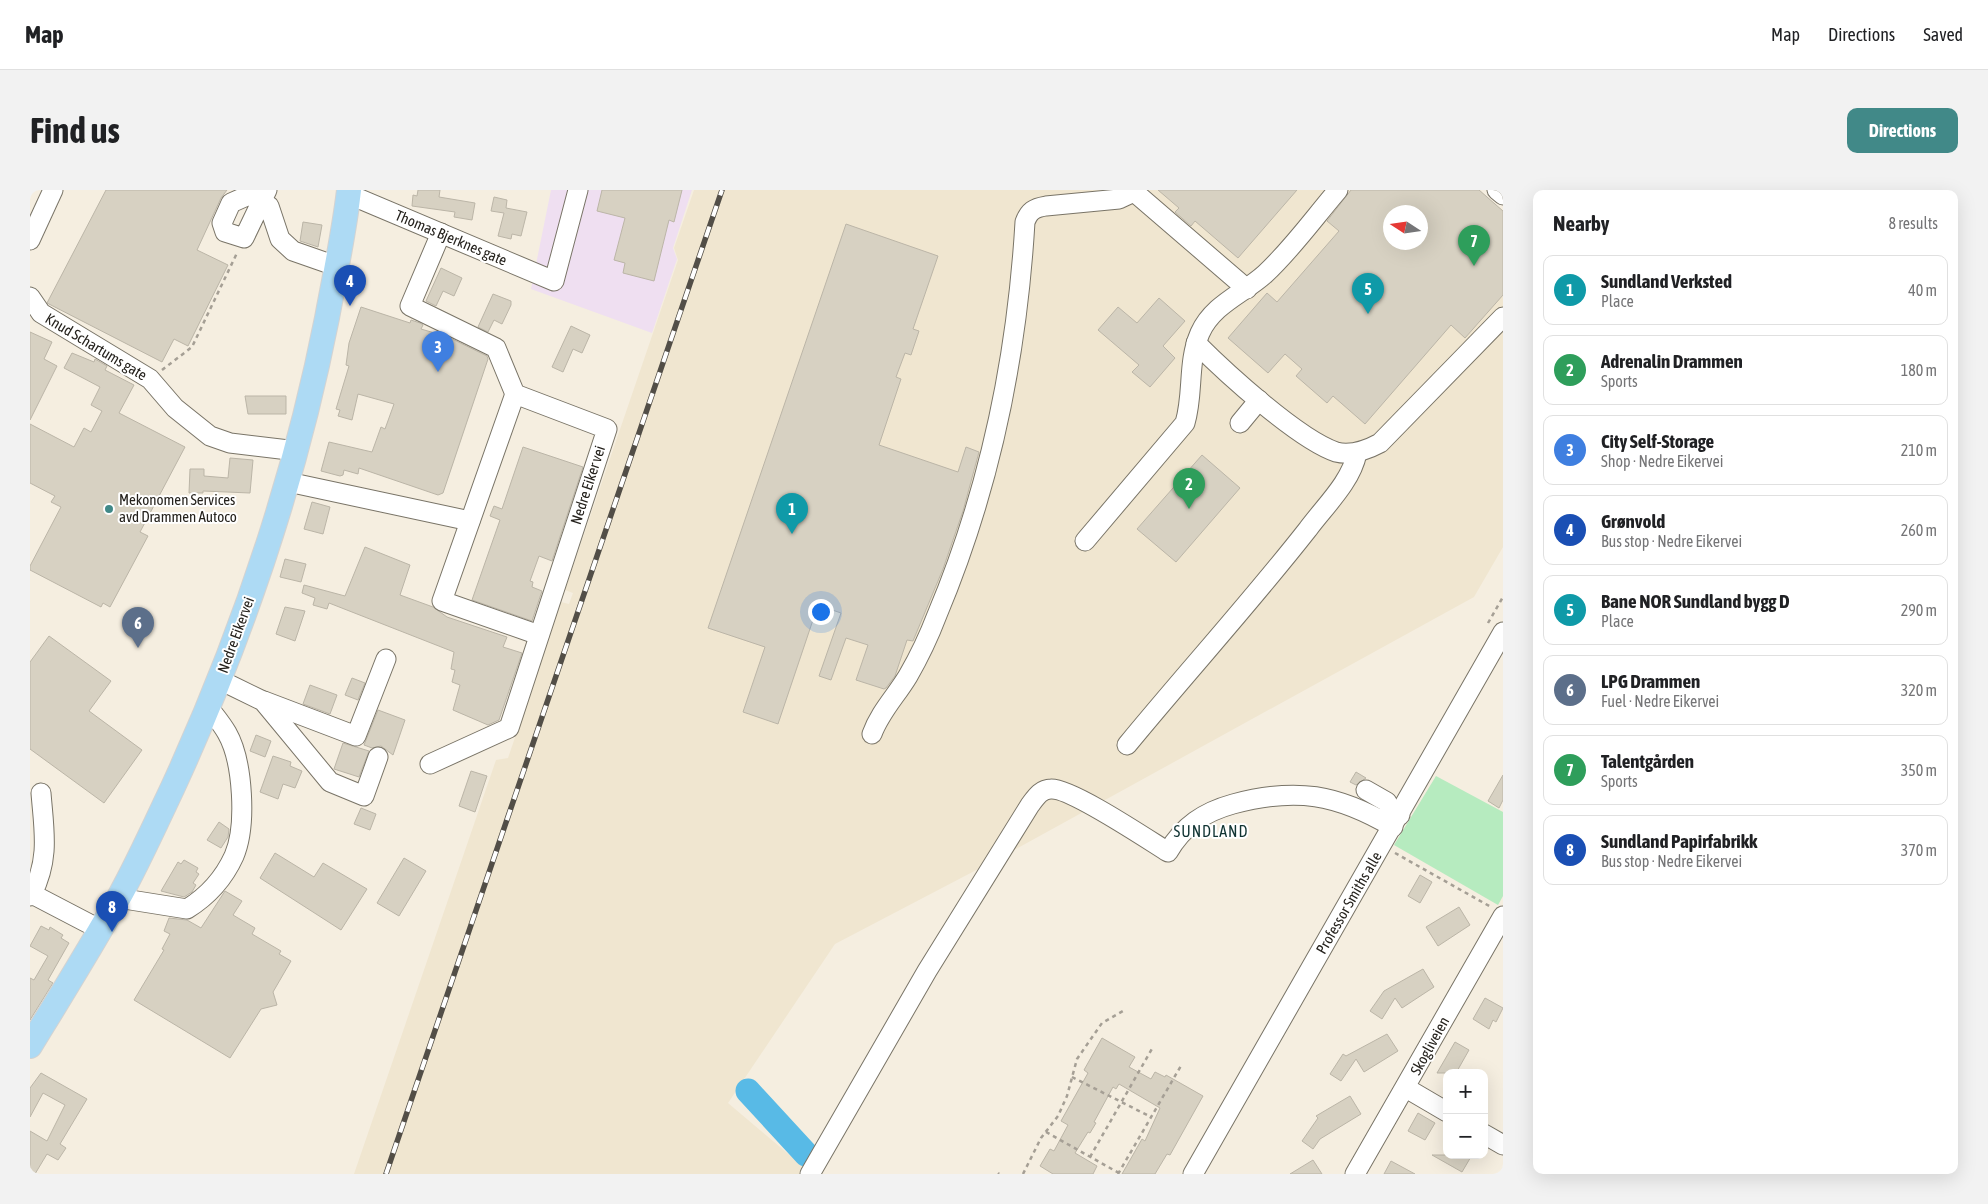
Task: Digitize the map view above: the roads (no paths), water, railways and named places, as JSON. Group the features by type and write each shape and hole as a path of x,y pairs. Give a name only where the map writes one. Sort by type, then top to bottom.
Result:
{"main road":[{"name":"Nedre Eikervei","path":"30,1046 101,930 144,850 209,708 244,616 297,451 320,353 348,192"}],"street":[{"path":"30,240 53,190"},
{"name":"Thomas Bjerknes gate","path":"348,192 554,281 578,190"},
{"path":"1084,541 1185,423 1196,344 1201,330 1211,316 1222,305 1247,289 1280,258 1338,190"},
{"path":"1497,190 1503,196"},
{"path":"872,734 882,712 907,677 937,616 983,485 998,429 1016,330 1024,222 1028,213 1036,208 1046,206 1119,199 1133,191 1247,289"},
{"path":"249,195 264,195 244,238 225,232 222,223 231,203 249,195"},
{"path":"264,195 280,239 293,250 336,266"},
{"path":"441,233 410,306 496,348 515,394 442,601 539,635"},
{"name":"Knud Schartums gate","path":"30,297 41,313 150,379 175,408 210,436 230,443 297,451"},
{"path":"1196,344 1259,400 1324,446 1338,452 1357,453 1380,443 1503,317"},
{"name":"Nedre Eiker vei","path":"430,764 509,728 607,429 515,394"},
{"path":"1240,423 1259,400"},
{"path":"1127,745 1274,573 1340,486 1355,462 1357,453"},
{"path":"288,482 470,521"},
{"name":"Professor Smiths alle","path":"1193,1174 1397,821 1503,632"},
{"path":"220,680 263,701 356,736 386,659"},
{"path":"263,701 330,782 364,796 378,757"},
{"path":"118,898 187,909 202,900 222,878 235,854 242,810 240,774 233,746 227,732 209,708"},
{"path":"810,1174 927,971 1030,805 1042,791 1057,790 1074,795 1168,852 1180,834 1194,820 1225,806 1269,795 1302,795 1339,802 1377,818 1397,821"},
{"path":"1366,790 1387,802 1397,821"},
{"path":"41,793 46,848 44,865 31,895 101,930"},
{"name":"Skogliveien","path":"1355,1174 1406,1088 1499,913"},
{"path":"1406,1088 1443,1110"},
{"path":"1488,1136 1503,1145"}],"waterway":[{"path":"748,1091 806,1154"}],"railway":[{"path":"386,1174 722,190"}],"place":[{"name":"Talentgården","path":"1474,266"},
{"name":"Grønvold","path":"350,306"},
{"name":"Bane NOR Sundland bygg D","path":"1368,314"},
{"name":"City Self-Storage","path":"438,372"},
{"name":"Mekonomen Services avd Drammen Autoco","path":"109,509"},
{"name":"Adrenalin Drammen","path":"1189,509"},
{"name":"Sundland Verksted","path":"792,534"},
{"name":"LPG Drammen","path":"138,648"},
{"name":"Sundland Papirfabrikk","path":"112,932"}],"district":[{"name":"SUNDLAND","path":"1211,831"}]}
